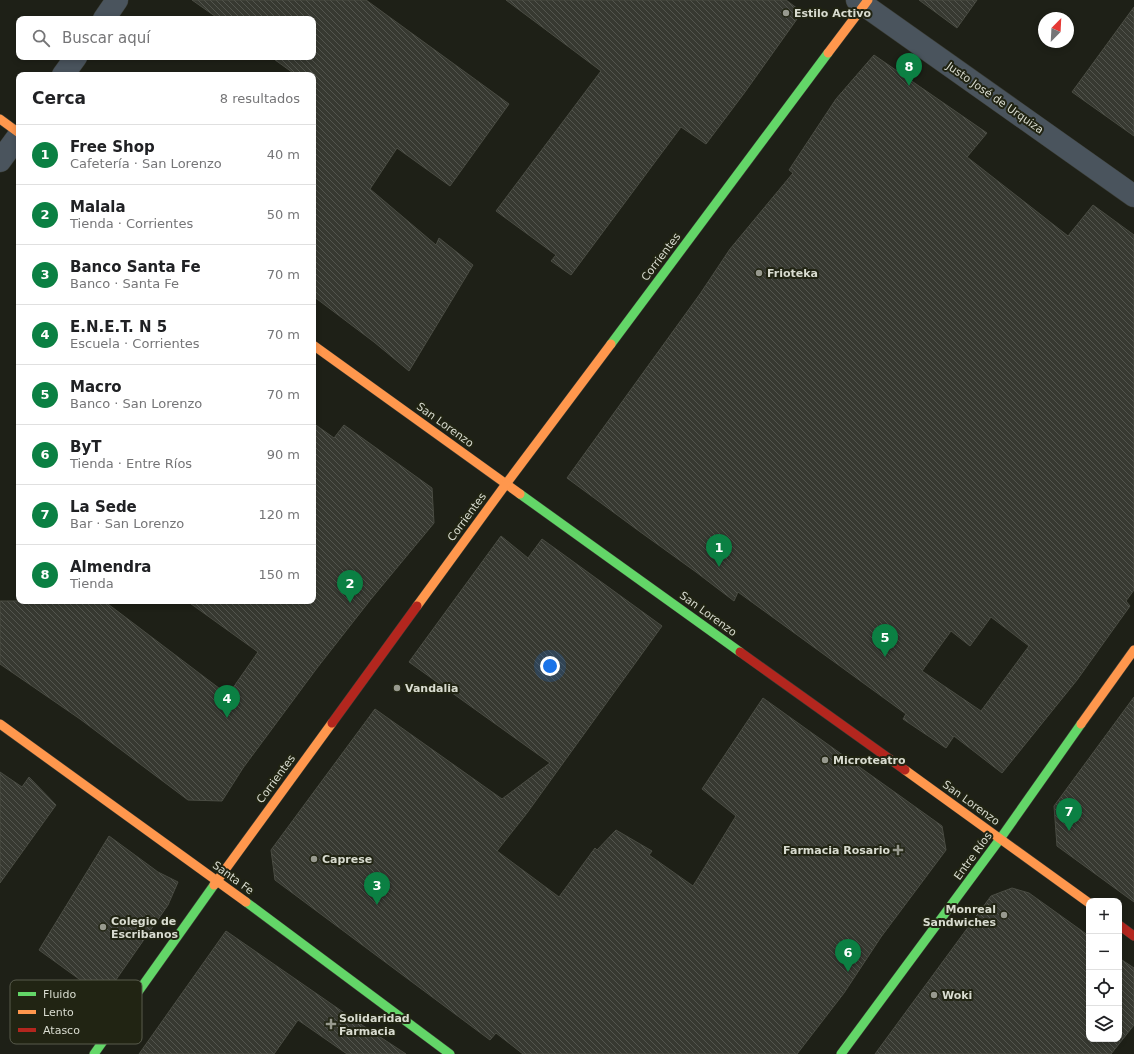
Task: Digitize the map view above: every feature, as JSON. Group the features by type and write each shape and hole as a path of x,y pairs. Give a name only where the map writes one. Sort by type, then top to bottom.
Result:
{"main road":[{"name":"Corrientes","path":"142,986 506,484 863,2"},
{"path":"0,119 16,132"},
{"name":"San Lorenzo","path":"316,346 1086,901"},
{"name":"Entre Ríos","path":"842,1054 1000,838 1134,650"},
{"name":"Santa Fe","path":"0,724 217,881 450,1054"},
{"path":"1122,927 1134,936"},
{"name":"Corrientes","path":"94,1054 101,1044"}],"street":[{"path":"106,16 118,0"},
{"name":"Justo José de Urquiza","path":"863,2 1134,196"},
{"path":"65,72 74,60"},
{"path":"0,161 16,138"}],"building":[{"path":"192,0 366,0 509,104 450,186 397,148 370,189 436,245 439,238 473,265 409,371 374,342 316,298 316,72 292,72 275,60 316,60 316,16 215,16"},
{"path":"506,0 786,0 802,12 706,144 681,127 571,275 551,261 556,255 496,211 601,71"},
{"path":"919,0 977,0 957,28"},
{"path":"1134,7 1134,136 1072,92"},
{"path":"874,55 987,133 967,157 1068,236 1093,205 1134,235 1134,590 1126,601 1130,606 1077,680 1002,773 954,736 946,748 903,719 906,714 738,592 734,601 567,478 700,294 730,249 793,173 789,170 836,99","holes":["991,617 1029,646 981,711 922,671 951,631 970,646"]},
{"path":"316,425 334,438 344,425 432,488 434,523 371,599 317,668 243,768 222,801 188,800 80,719 0,664 0,601 16,601 16,604 108,604 228,695 258,652 191,604 316,604"},
{"path":"501,536 528,558 542,539 662,626 527,813 497,851 559,897 595,848 597,850 616,830 652,851 649,855 693,886 736,816 702,789 763,698 942,826 946,850 881,937 844,993 797,1054 523,1054 496,1033 490,1040 275,880 271,850 375,709 502,799 550,763 409,662"},
{"path":"1134,697 1134,902 1057,846 1054,806"},
{"path":"0,772 22,787 29,777 56,805 0,883"},
{"name":"Colegio de Escribanos","path":"109,836 158,872 178,882 168,905 116,980 80,980 39,950"},
{"path":"1012,888 1029,893 1086,934 1086,1042 1121,1042 1111,1054 875,1054 991,896"},
{"path":"226,931 406,1054 347,1054 298,1020 274,1054 139,1054"},
{"path":"1122,960 1134,968 1134,1025 1122,1040"}],"traffic: fast":[{"path":"611,344 828,53"},
{"path":"520,494 740,652"},
{"path":"841,1054 1000,839 1081,724"},
{"path":"142,986 214,885"},
{"path":"246,902 450,1054"},
{"path":"94,1054 101,1044"}],"traffic: slow":[{"path":"828,53 868,0"},
{"path":"0,119 16,131"},
{"path":"417,606 611,344"},
{"path":"316,347 520,494"},
{"path":"1081,724 1134,650"},
{"path":"214,885 332,723"},
{"path":"0,724 246,902"},
{"path":"905,770 1086,901"}],"traffic: jam":[{"path":"332,723 417,606"},
{"path":"740,652 905,770"},
{"path":"1122,927 1134,936"}],"place":[{"name":"Estilo Activo","path":"786,13"},
{"name":"Almendra","path":"909,86"},
{"name":"Frioteka","path":"759,273"},
{"name":"Free Shop","path":"719,567"},
{"name":"Malala","path":"350,603"},
{"name":"Macro","path":"885,657"},
{"name":"Vandalia","path":"397,688"},
{"name":"E.N.E.T. N 5","path":"227,718"},
{"name":"Microteatro","path":"825,760"},
{"name":"La Sede","path":"1069,831"},
{"name":"Farmacia Rosario","path":"898,850"},
{"name":"Caprese","path":"314,859"},
{"name":"Banco Santa Fe","path":"377,905"},
{"name":"Monreal Sandwiches","path":"1004,915"},
{"name":"Colegio de Escribanos","path":"103,927"},
{"name":"ByT","path":"848,972"},
{"name":"Woki","path":"934,995"},
{"name":"Solidaridad Farmacia","path":"331,1024"}]}
